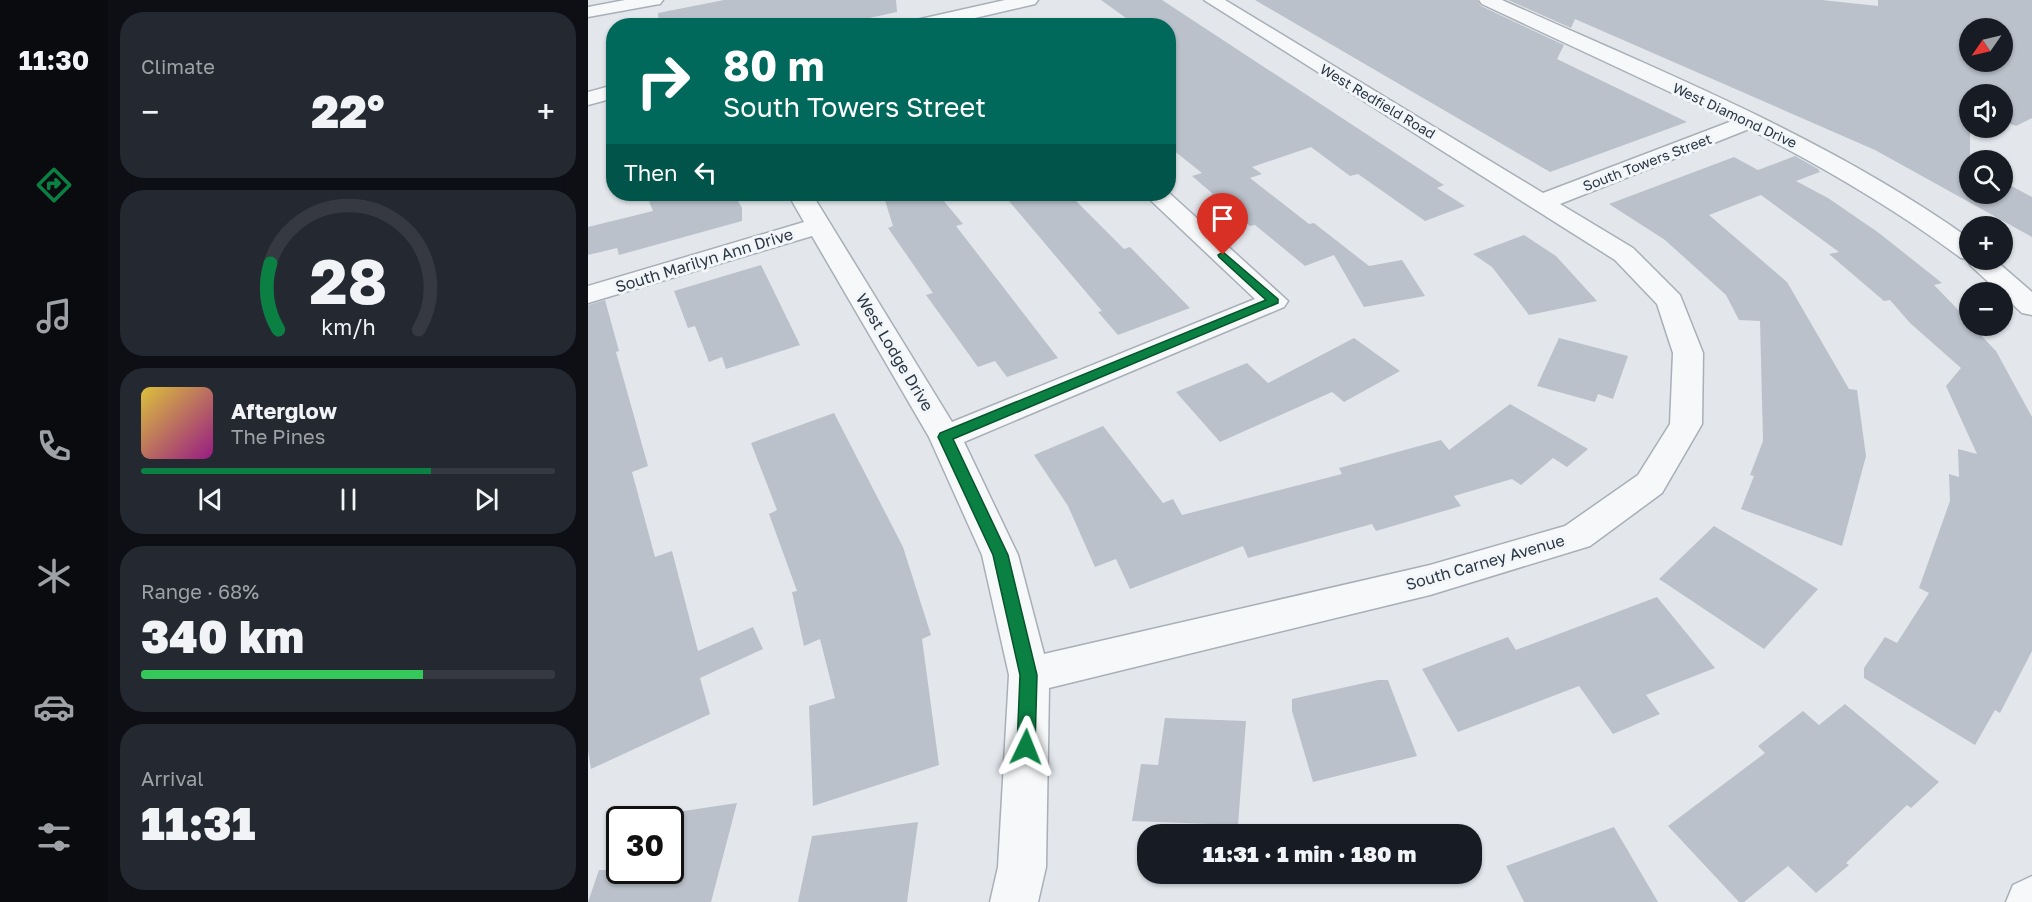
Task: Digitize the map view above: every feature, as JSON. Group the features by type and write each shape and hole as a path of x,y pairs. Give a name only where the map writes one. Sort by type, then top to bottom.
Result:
{"street":[{"path":"588,12 654,0"},
{"path":"942,0 963,18"},
{"path":"971,18 1029,0"},
{"name":"West Redfield Road","path":"1213,0 1543,202"},
{"name":"West Diamond Drive","path":"1488,0 1751,121 1831,161 1883,191 1959,244"},
{"path":"588,99 606,93"},
{"name":"South Towers Street","path":"1543,202 1751,121"},
{"name":"West Lodge Drive","path":"805,201 945,437 1000,555 1029,675 1022,867 1014,902"},
{"path":"945,437 1274,301 1164,201"},
{"name":"South Carney Avenue","path":"1029,675 1430,580 1577,536 1650,484 1686,424 1688,353 1670,301 1624,254 1543,202"},
{"name":"South Marilyn Ann Drive","path":"588,295 820,225"},
{"path":"1991,270 2032,307"}],"building":[{"path":"724,0 896,0 897,12 869,18 658,18 658,13"},
{"path":"1101,0 1162,0 1444,185 1437,188 1465,206 1425,221 1358,174 1350,176 1311,147 1252,167 1262,174 1250,178 1309,224 1314,223 1369,266 1402,260 1425,296 1364,307 1334,255 1305,266 1255,225 1250,226 1211,194 1213,194 1192,176 1202,173 1176,152 1176,18 1126,18"},
{"path":"1255,0 1477,0 1481,6 1564,45 1557,59 1687,122 1550,172"},
{"path":"1508,0 1822,0 1878,6 1878,0 2032,0 2032,118 2016,126 2013,125 2013,84 1959,84 1959,138 1970,138 1970,150 1959,150 1959,197 1875,150 1575,19 1571,28"},
{"path":"1795,156 1818,169 1820,172 1796,181 1828,198 1879,233 1942,283 1934,285 1959,311 1959,336 1982,336 1996,351 2032,417 2032,651 2000,713 1995,710 1975,745 1864,678 1864,668 1885,637 1897,643 1929,593 1919,588 1950,501 1949,474 1959,477 1958,449 1977,454 1946,386 1961,368 1910,323 1890,300 1884,301 1829,254 1839,252 1761,195 1709,215 1787,282 1849,389 1857,390 1866,456 1842,546 1741,509 1754,476 1750,475 1763,441 1760,321 1739,320 1726,295 1665,240 1609,204 1734,157 1758,170"},
{"path":"2013,187 2032,197 2032,237 2013,226 2013,216 1994,216 1972,204 2013,204"},
{"path":"649,201 738,201 742,208 742,221 619,255 617,248 588,255 588,227 653,211"},
{"path":"885,201 944,201 963,224 956,226 1058,358 1007,377 995,361 978,367 926,295 933,293 888,228 893,226"},
{"path":"1009,201 1076,201 1124,249 1130,247 1190,308 1118,335 1098,312 1102,311"},
{"path":"1524,235 1556,256 1597,301 1529,315 1492,267 1473,254"},
{"path":"761,265 800,345 726,369 722,357 709,362 695,326 688,328 674,291"},
{"path":"605,300 619,351 616,352 648,466 632,472 655,557 672,551 698,651 753,627 763,649 700,678 710,714 591,769 588,751 588,305"},
{"path":"1354,338 1400,371 1344,402 1332,392 1220,442 1176,392 1247,363 1268,383"},
{"path":"1559,338 1628,356 1613,399 1598,394 1595,402 1537,386"},
{"path":"1510,404 1588,449 1567,467 1553,458 1521,485 1512,479 1454,496 1461,506 1376,531 1372,524 1248,558 1243,546 1130,589 1116,559 1095,567 1068,506 1034,455 1103,426 1163,503 1173,499 1182,515 1342,474 1339,468 1441,440 1449,450"},
{"path":"834,413 903,547 931,635 922,639 939,765 813,806 809,706 835,698 820,639 804,646 792,592 797,591 769,514 777,510 751,443"},
{"path":"1714,526 1818,589 1764,649 1659,579"},
{"path":"1657,597 1715,668 1646,695 1660,714 1613,734 1579,686 1458,732 1422,669 1508,637 1516,650"},
{"path":"1378,680 1388,680 1417,756 1313,782 1292,711 1292,699"},
{"path":"1845,704 1939,782 1911,808 1907,805 1846,863 1849,865 1816,893 1788,866 1744,902 1739,902 1668,826 1765,753 1758,746 1803,711 1819,725"},
{"path":"1165,718 1246,721 1238,824 1132,821 1141,764 1158,765"},
{"path":"737,803 711,902 588,902 599,870 606,870 606,884 684,884 684,811"},
{"path":"918,822 907,902 798,902 812,836"},
{"path":"1614,827 1658,902 1524,902 1506,866"}],"route":[{"path":"1026,747 1029,675 1000,555 945,437 1274,301 1223,255"}]}
